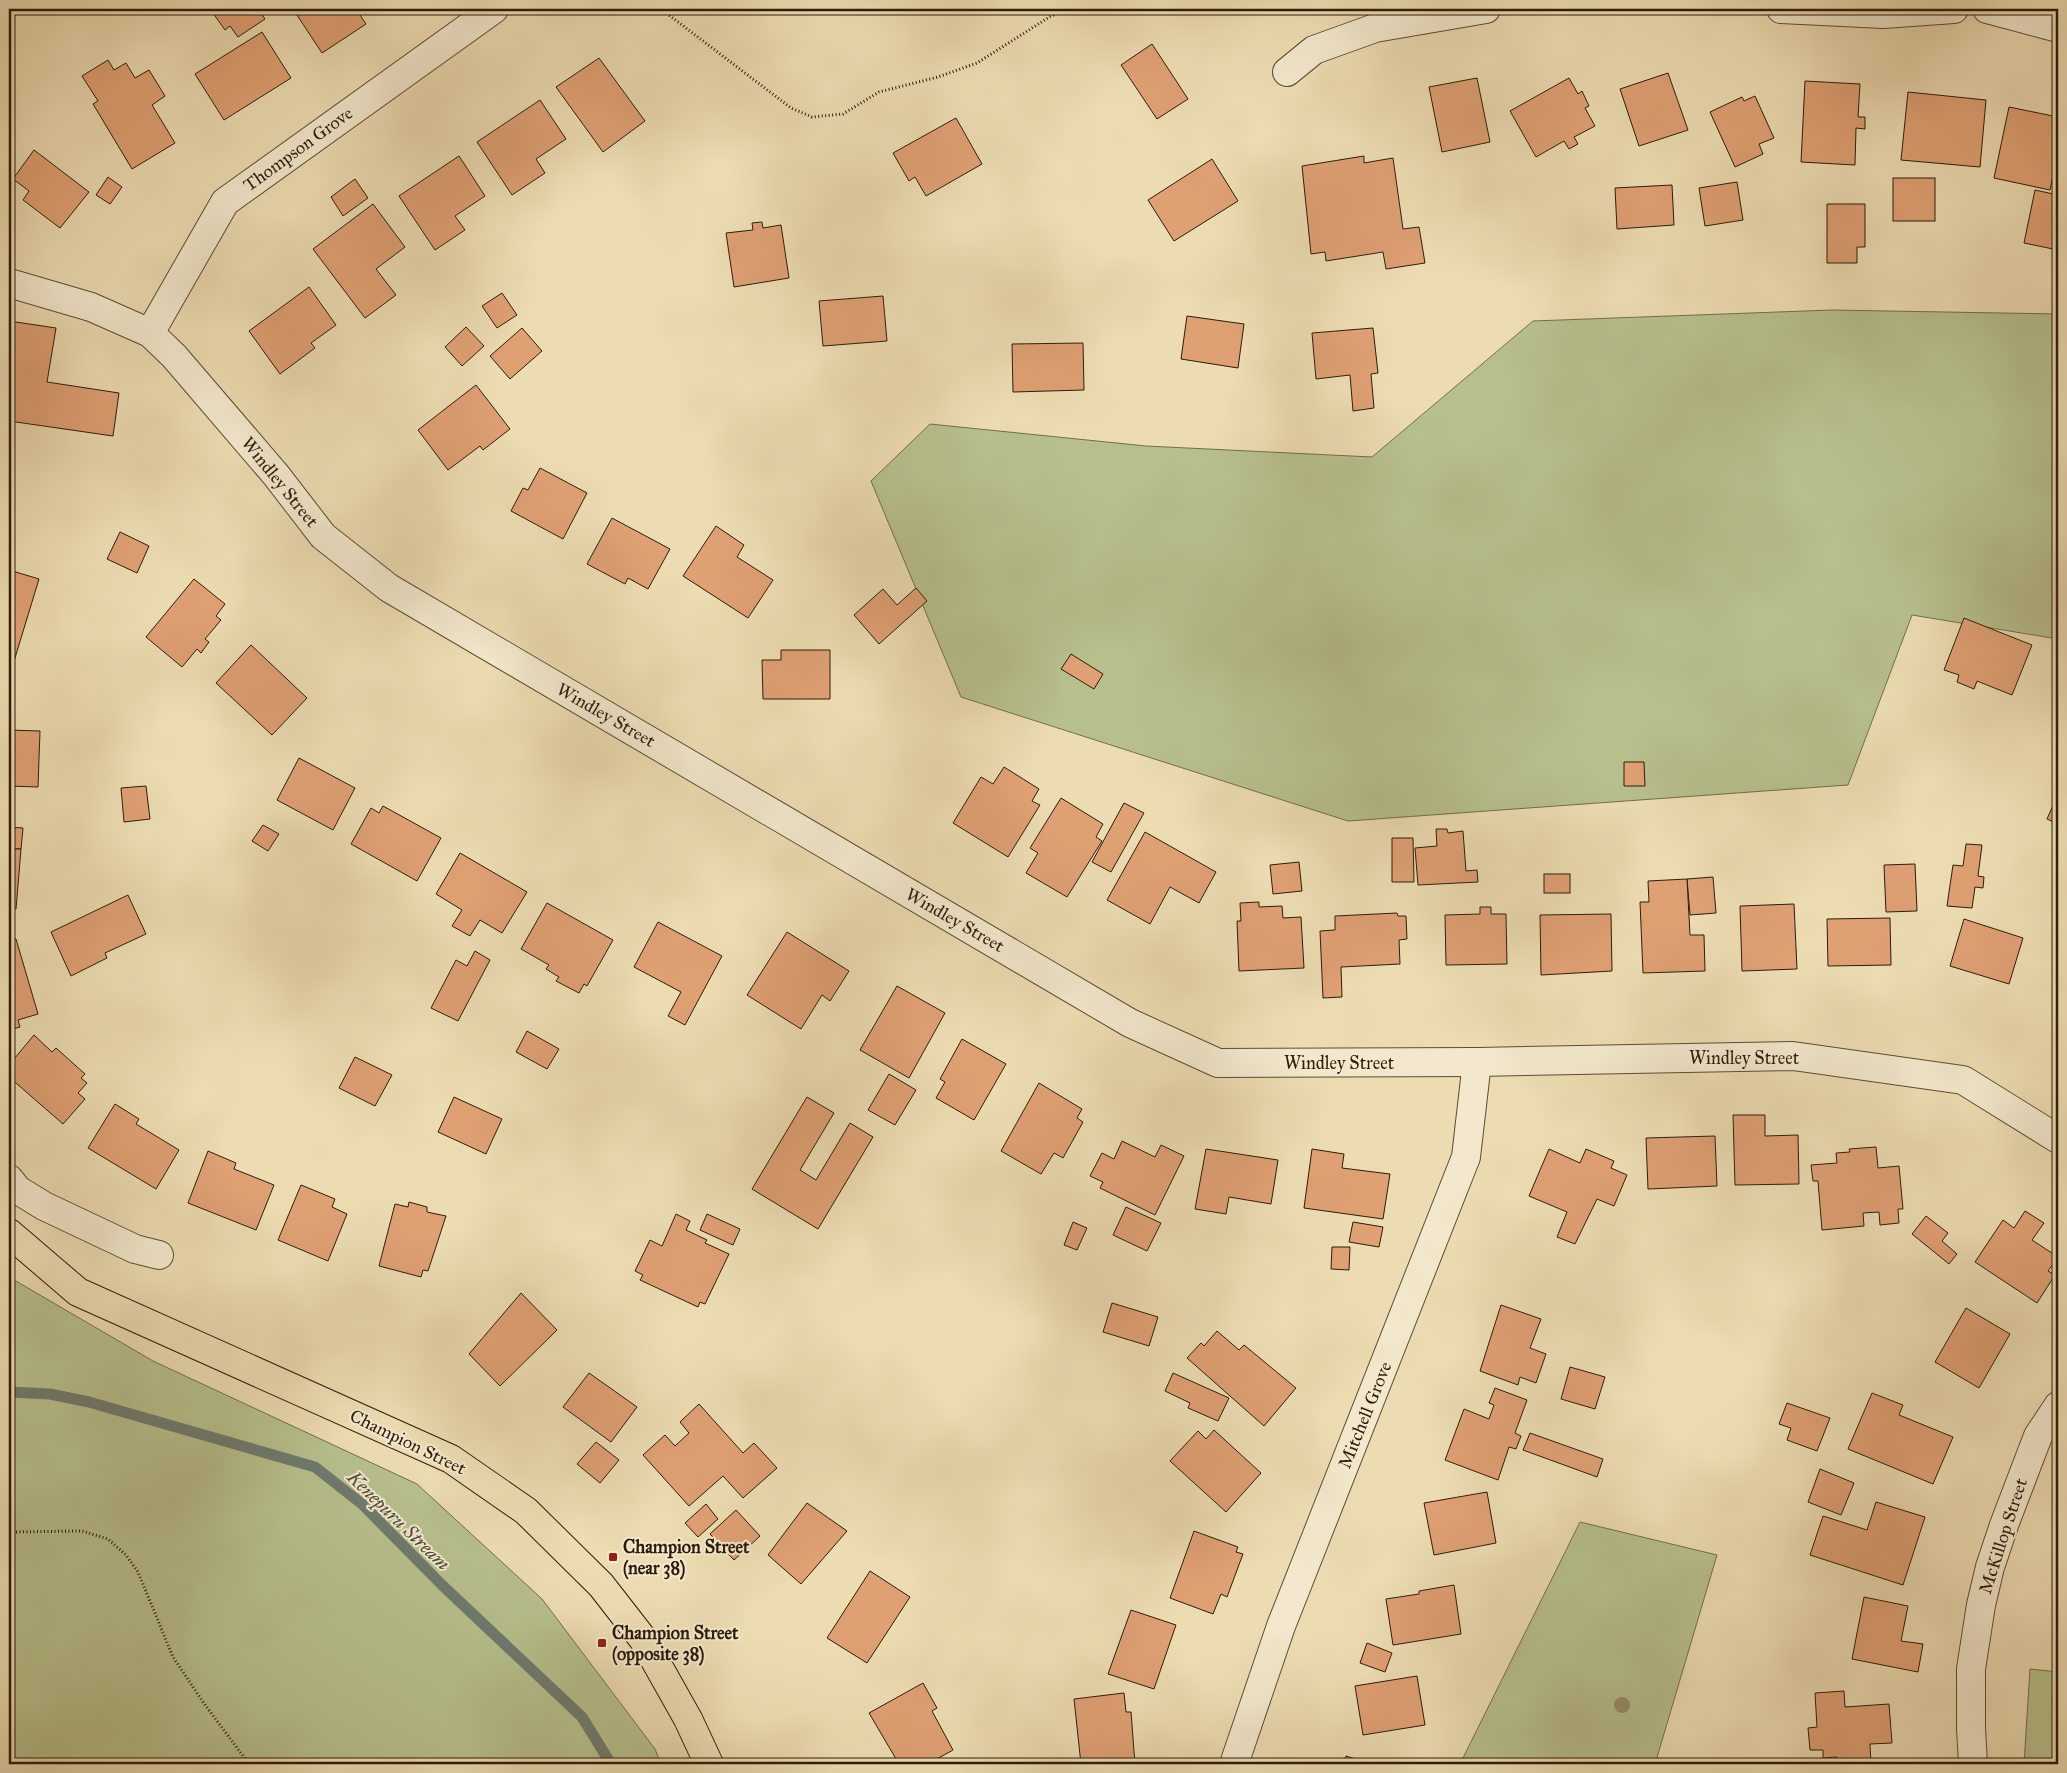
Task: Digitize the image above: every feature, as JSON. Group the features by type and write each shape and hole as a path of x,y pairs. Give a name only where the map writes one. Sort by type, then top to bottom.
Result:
{"main road":[{"name":"Champion Street","path":"9,1233 78,1292 451,1459 526,1511 601,1585 643,1639 688,1719 709,1764"}],"street":[{"name":"Thompson Grove","path":"150,333 225,202 494,9"},
{"path":"1287,72 1314,50 1375,28 1486,9"},
{"path":"1781,9 1883,14 1954,9"},
{"path":"1987,9 2058,28"},
{"name":"Windley Street","path":"9,283 91,307 150,333 174,356 276,475 323,536 388,588 1130,1023 1218,1063 1477,1062 1793,1056 1962,1080 2058,1139"},
{"name":"Mitchell Grove","path":"1234,1764 1281,1626 1466,1157 1477,1062"},
{"path":"9,1179 18,1190 44,1206 135,1249 159,1255"},
{"name":"McKillop Street","path":"1973,1764 1971,1669 1981,1605 1990,1567 2007,1516 2038,1436 2058,1406"}],"path":[{"path":"661,9 791,108 812,117 842,114 879,92 938,77 977,63 1052,16 1068,9"},
{"path":"9,1532 82,1531 108,1539 126,1555 138,1572 173,1656 213,1716 249,1764"}],"green space":[{"path":"1832,310 2058,314 2058,639 1912,615 1848,785 1348,821 961,697 871,481 930,424 1146,446 1372,457 1533,321"},
{"path":"9,1277 153,1361 417,1484 542,1599 655,1749 661,1764 9,1764"},
{"path":"1580,1522 1717,1555 1655,1764 1460,1764"},
{"path":"2030,1669 2058,1672 2058,1764 2024,1764"}],"building":[{"path":"210,9 258,9 265,19 238,37 230,26 225,30"},
{"path":"268,9 278,9 271,14"},
{"path":"293,9 356,9 366,24 322,53"},
{"path":"262,32 291,78 224,120 195,74"},
{"path":"1152,44 1188,99 1157,119 1121,65"},
{"path":"599,58 645,121 603,152 556,87"},
{"path":"108,60 114,70 126,63 135,78 149,70 165,96 152,105 175,143 132,169 93,104 98,101 82,76"},
{"path":"1668,73 1688,130 1639,146 1620,89"},
{"path":"1477,78 1490,142 1442,152 1429,87"},
{"path":"1569,78 1578,94 1582,91 1589,106 1585,108 1595,126 1574,137 1578,144 1569,149 1564,141 1536,157 1510,111"},
{"path":"1805,81 1860,84 1858,117 1865,117 1865,129 1856,128 1855,165 1801,162"},
{"path":"1908,92 1986,100 1980,167 1901,160"},
{"path":"1755,96 1774,138 1759,144 1763,154 1735,167 1710,112 1742,97 1744,101"},
{"path":"540,100 566,139 536,159 545,173 512,195 477,142"},
{"path":"2009,107 2058,117 2058,153 2050,190 1994,178"},
{"path":"956,118 982,164 926,196 915,177 909,181 893,153"},
{"path":"34,150 89,192 60,228 23,200 29,191 13,179"},
{"path":"459,156 485,196 455,216 465,230 435,250 399,196"},
{"path":"1364,156 1364,163 1393,158 1403,229 1419,227 1425,263 1386,269 1383,252 1326,261 1325,252 1311,254 1302,166"},
{"path":"1212,159 1238,201 1174,241 1148,200"},
{"path":"108,177 122,187 110,204 96,195"},
{"path":"1893,178 1935,178 1935,221 1893,221"},
{"path":"355,179 368,198 343,216 331,197"},
{"path":"1737,182 1743,220 1705,226 1699,188"},
{"path":"1672,185 1674,225 1617,229 1615,188"},
{"path":"2035,190 2058,195 2058,228 2053,249 2024,243"},
{"path":"373,204 405,247 376,269 396,295 365,318 313,249"},
{"path":"1827,204 1865,204 1865,247 1857,247 1857,263 1827,263"},
{"path":"762,222 763,228 781,225 789,278 734,287 726,233 753,230 752,223"},
{"path":"309,287 336,325 311,343 315,348 280,374 249,331"},
{"path":"502,293 517,315 497,328 482,306"},
{"path":"883,296 887,341 823,346 819,301"},
{"path":"1187,316 1244,324 1238,368 1181,359"},
{"path":"9,321 56,328 47,382 119,393 113,436 9,421"},
{"path":"466,327 484,346 462,366 445,347"},
{"path":"522,328 542,351 510,379 490,356"},
{"path":"1373,328 1378,373 1371,374 1374,408 1353,411 1350,375 1316,379 1312,333"},
{"path":"1083,343 1084,390 1013,392 1012,344"},
{"path":"476,385 510,429 483,450 480,446 448,470 418,430"},
{"path":"540,468 587,493 563,539 511,511 523,488 528,490"},
{"path":"612,518 670,549 648,589 628,578 625,584 587,564"},
{"path":"716,526 744,545 737,557 773,580 748,618 683,576"},
{"path":"120,532 149,546 137,573 107,559"},
{"path":"9,570 39,579 11,671 9,671"},
{"path":"194,579 225,604 216,616 221,620 205,639 209,642 201,653 197,649 182,667 146,637"},
{"path":"916,588 927,601 879,644 854,615 883,589 897,605"},
{"path":"1964,618 2032,645 2012,695 1977,681 1974,689 1957,682 1959,675 1944,670"},
{"path":"251,645 307,698 272,735 216,683"},
{"path":"781,650 830,650 830,699 763,699 762,660 781,660"},
{"path":"1071,654 1103,674 1094,689 1061,669"},
{"path":"9,730 40,731 38,787 9,786"},
{"path":"299,758 355,788 333,830 277,800"},
{"path":"1624,762 1644,762 1645,786 1624,786"},
{"path":"1004,767 1039,789 1032,801 1040,805 1008,857 953,823 981,777 993,784"},
{"path":"146,786 150,819 124,822 121,788"},
{"path":"2058,794 2058,824 2047,819"},
{"path":"1061,798 1103,824 1096,837 1102,841 1067,897 1026,873 1038,853 1030,848"},
{"path":"1124,803 1144,813 1111,872 1092,862"},
{"path":"383,806 441,838 417,881 351,844 371,808 379,813"},
{"path":"263,825 279,834 268,851 252,841"},
{"path":"9,827 23,828 21,849 9,849"},
{"path":"1436,829 1447,829 1448,833 1463,831 1466,871 1477,870 1478,882 1418,885 1415,848 1437,846"},
{"path":"1145,832 1216,872 1199,903 1170,887 1150,924 1107,900"},
{"path":"1392,838 1413,838 1414,882 1392,882"},
{"path":"1966,844 1982,845 1978,876 1984,877 1983,888 1975,887 1972,908 1947,906 1953,865 1963,866"},
{"path":"9,849 21,849 16,909 9,908"},
{"path":"460,853 527,892 502,933 480,920 470,936 452,926 462,910 436,894"},
{"path":"1299,862 1302,891 1273,894 1270,865"},
{"path":"1915,864 1917,911 1886,912 1884,865"},
{"path":"1544,874 1570,874 1570,893 1544,893"},
{"path":"1713,877 1716,913 1690,915 1687,879"},
{"path":"1687,879 1690,935 1704,935 1705,971 1643,973 1640,902 1649,902 1648,881"},
{"path":"128,895 146,934 105,953 107,958 71,976 51,932"},
{"path":"1259,902 1259,907 1282,906 1283,918 1301,917 1304,968 1239,971 1237,921 1241,921 1240,903"},
{"path":"547,903 613,940 587,986 584,984 579,993 556,981 559,977 546,969 549,965 521,949"},
{"path":"1794,904 1797,969 1742,971 1740,906"},
{"path":"1480,907 1491,907 1491,914 1506,914 1507,964 1446,965 1445,915 1480,914"},
{"path":"1397,913 1398,916 1406,916 1407,939 1399,940 1400,964 1341,967 1342,997 1323,998 1320,931 1335,930 1335,916"},
{"path":"1611,914 1612,971 1541,975 1540,915"},
{"path":"1890,918 1891,965 1828,966 1827,919"},
{"path":"1964,919 2023,938 2009,984 1950,966"},
{"path":"658,922 722,956 685,1025 668,1016 681,992 634,967"},
{"path":"787,932 849,971 830,1001 822,995 801,1029 747,995"},
{"path":"16,939 38,1014 18,1020 20,1027 9,1030 9,941"},
{"path":"475,951 490,960 458,1021 431,1008 456,960 467,966"},
{"path":"2058,979 2058,995 2052,991"},
{"path":"897,986 945,1013 909,1078 860,1050"},
{"path":"527,1031 559,1049 547,1069 516,1052"},
{"path":"34,1035 52,1052 56,1048 85,1074 81,1078 87,1083 78,1093 85,1099 63,1124 9,1077 9,1065"},
{"path":"962,1039 1006,1064 974,1120 936,1098 945,1082 940,1079"},
{"path":"355,1057 392,1075 375,1106 339,1088"},
{"path":"889,1074 916,1090 895,1125 868,1110"},
{"path":"1039,1083 1082,1109 1077,1118 1083,1122 1063,1158 1054,1153 1041,1174 1001,1151"},
{"path":"454,1097 502,1119 486,1154 438,1132"},
{"path":"807,1097 834,1113 800,1170 816,1180 850,1123 873,1137 818,1229 752,1189"},
{"path":"115,1104 139,1119 136,1124 179,1150 156,1189 88,1148"},
{"path":"1733,1115 1765,1115 1765,1136 1798,1135 1799,1184 1735,1185"},
{"path":"1715,1136 1717,1186 1648,1189 1646,1138"},
{"path":"1122,1141 1155,1157 1161,1145 1184,1156 1155,1215 1100,1188 1103,1182 1090,1176 1102,1153 1114,1159"},
{"path":"1876,1147 1878,1168 1899,1166 1903,1209 1898,1209 1899,1223 1880,1225 1879,1212 1863,1213 1864,1226 1822,1230 1818,1181 1813,1181 1811,1165 1837,1163 1836,1153 1850,1152 1849,1149"},
{"path":"1206,1149 1278,1160 1271,1204 1229,1197 1226,1214 1195,1209"},
{"path":"1312,1149 1344,1154 1342,1168 1390,1174 1383,1219 1304,1208"},
{"path":"1549,1149 1580,1163 1586,1149 1614,1161 1611,1168 1627,1175 1614,1206 1597,1199 1575,1244 1557,1237 1567,1212 1529,1196"},
{"path":"208,1151 236,1163 234,1169 274,1185 256,1230 188,1203"},
{"path":"301,1185 335,1199 332,1207 347,1214 328,1261 278,1240"},
{"path":"409,1202 427,1207 427,1212 446,1216 428,1271 423,1270 421,1277 379,1266 395,1204 408,1207"},
{"path":"1126,1207 1161,1223 1147,1251 1113,1235"},
{"path":"2025,1211 2044,1223 2032,1240 2058,1257 2048,1271 2055,1275 2037,1303 1975,1262 2003,1220 2014,1228"},
{"path":"676,1214 690,1221 686,1230 707,1240 705,1243 729,1254 705,1304 700,1302 698,1307 640,1280 643,1275 635,1271 650,1240 662,1246"},
{"path":"707,1214 740,1229 733,1245 700,1230"},
{"path":"1926,1216 1948,1233 1942,1241 1957,1254 1949,1264 1912,1234"},
{"path":"1073,1222 1087,1228 1077,1250 1064,1245"},
{"path":"1353,1222 1383,1227 1379,1247 1349,1242"},
{"path":"1332,1247 1350,1247 1349,1270 1331,1269"},
{"path":"521,1293 557,1330 500,1386 469,1354"},
{"path":"1112,1303 1158,1317 1149,1346 1103,1332"},
{"path":"1501,1305 1541,1319 1530,1348 1546,1354 1536,1383 1520,1377 1518,1385 1480,1371"},
{"path":"1966,1308 2010,1334 1979,1388 1935,1362"},
{"path":"1217,1331 1239,1350 1244,1345 1296,1388 1264,1426 1187,1358 1201,1343 1204,1346"},
{"path":"1570,1367 1605,1377 1595,1409 1561,1399"},
{"path":"589,1373 637,1407 611,1442 563,1407"},
{"path":"1173,1373 1229,1398 1218,1421 1188,1408 1190,1403 1165,1391"},
{"path":"1495,1388 1527,1400 1515,1433 1521,1436 1516,1449 1509,1447 1498,1480 1445,1460 1464,1409 1489,1419 1494,1405 1489,1403"},
{"path":"1872,1393 1903,1405 1899,1415 1953,1437 1933,1484 1848,1449"},
{"path":"1787,1403 1830,1418 1817,1451 1787,1440 1791,1428 1779,1424"},
{"path":"699,1404 743,1453 754,1443 777,1468 743,1498 723,1476 689,1506 643,1455 665,1435 675,1446 689,1433 680,1422"},
{"path":"1214,1430 1261,1473 1226,1512 1170,1461 1198,1431 1206,1439"},
{"path":"1530,1433 1603,1459 1597,1477 1523,1450"},
{"path":"596,1442 619,1460 600,1483 577,1464"},
{"path":"1820,1469 1854,1483 1841,1515 1808,1502"},
{"path":"1487,1492 1496,1543 1434,1555 1424,1503"},
{"path":"1876,1502 1925,1517 1903,1585 1810,1555 1823,1516 1867,1530"},
{"path":"807,1503 847,1531 801,1584 768,1555"},
{"path":"706,1504 718,1519 698,1537 685,1523"},
{"path":"736,1510 760,1536 734,1560 710,1534"},
{"path":"1194,1531 1238,1547 1236,1552 1243,1554 1227,1597 1221,1594 1213,1614 1170,1598"},
{"path":"870,1571 910,1597 867,1663 827,1638"},
{"path":"1454,1585 1461,1634 1393,1645 1386,1599 1419,1594 1419,1591"},
{"path":"1864,1597 1908,1606 1901,1641 1923,1644 1918,1672 1852,1659"},
{"path":"1131,1610 1176,1625 1154,1689 1108,1674"},
{"path":"1367,1643 1392,1653 1385,1672 1360,1663"},
{"path":"1417,1676 1425,1725 1363,1735 1355,1686"},
{"path":"923,1683 937,1708 932,1711 953,1750 928,1764 899,1764 869,1713"},
{"path":"1844,1691 1845,1707 1889,1704 1892,1743 1870,1744 1871,1764 1837,1764 1837,1757 1823,1758 1823,1750 1810,1750 1808,1728 1817,1727 1815,1693"},
{"path":"1124,1693 1126,1712 1131,1712 1135,1764 1081,1764 1074,1699"},
{"path":"1346,1756 1371,1764 1343,1764"}],"waterway":[{"name":"Kenepuru Stream","path":"9,1392 50,1394 89,1402 315,1467 362,1504 442,1585 582,1717 611,1764"}],"place":[{"name":"Champion Street (near 38)","path":"613,1557"},
{"name":"Champion Street (opposite 38)","path":"602,1643"}]}
